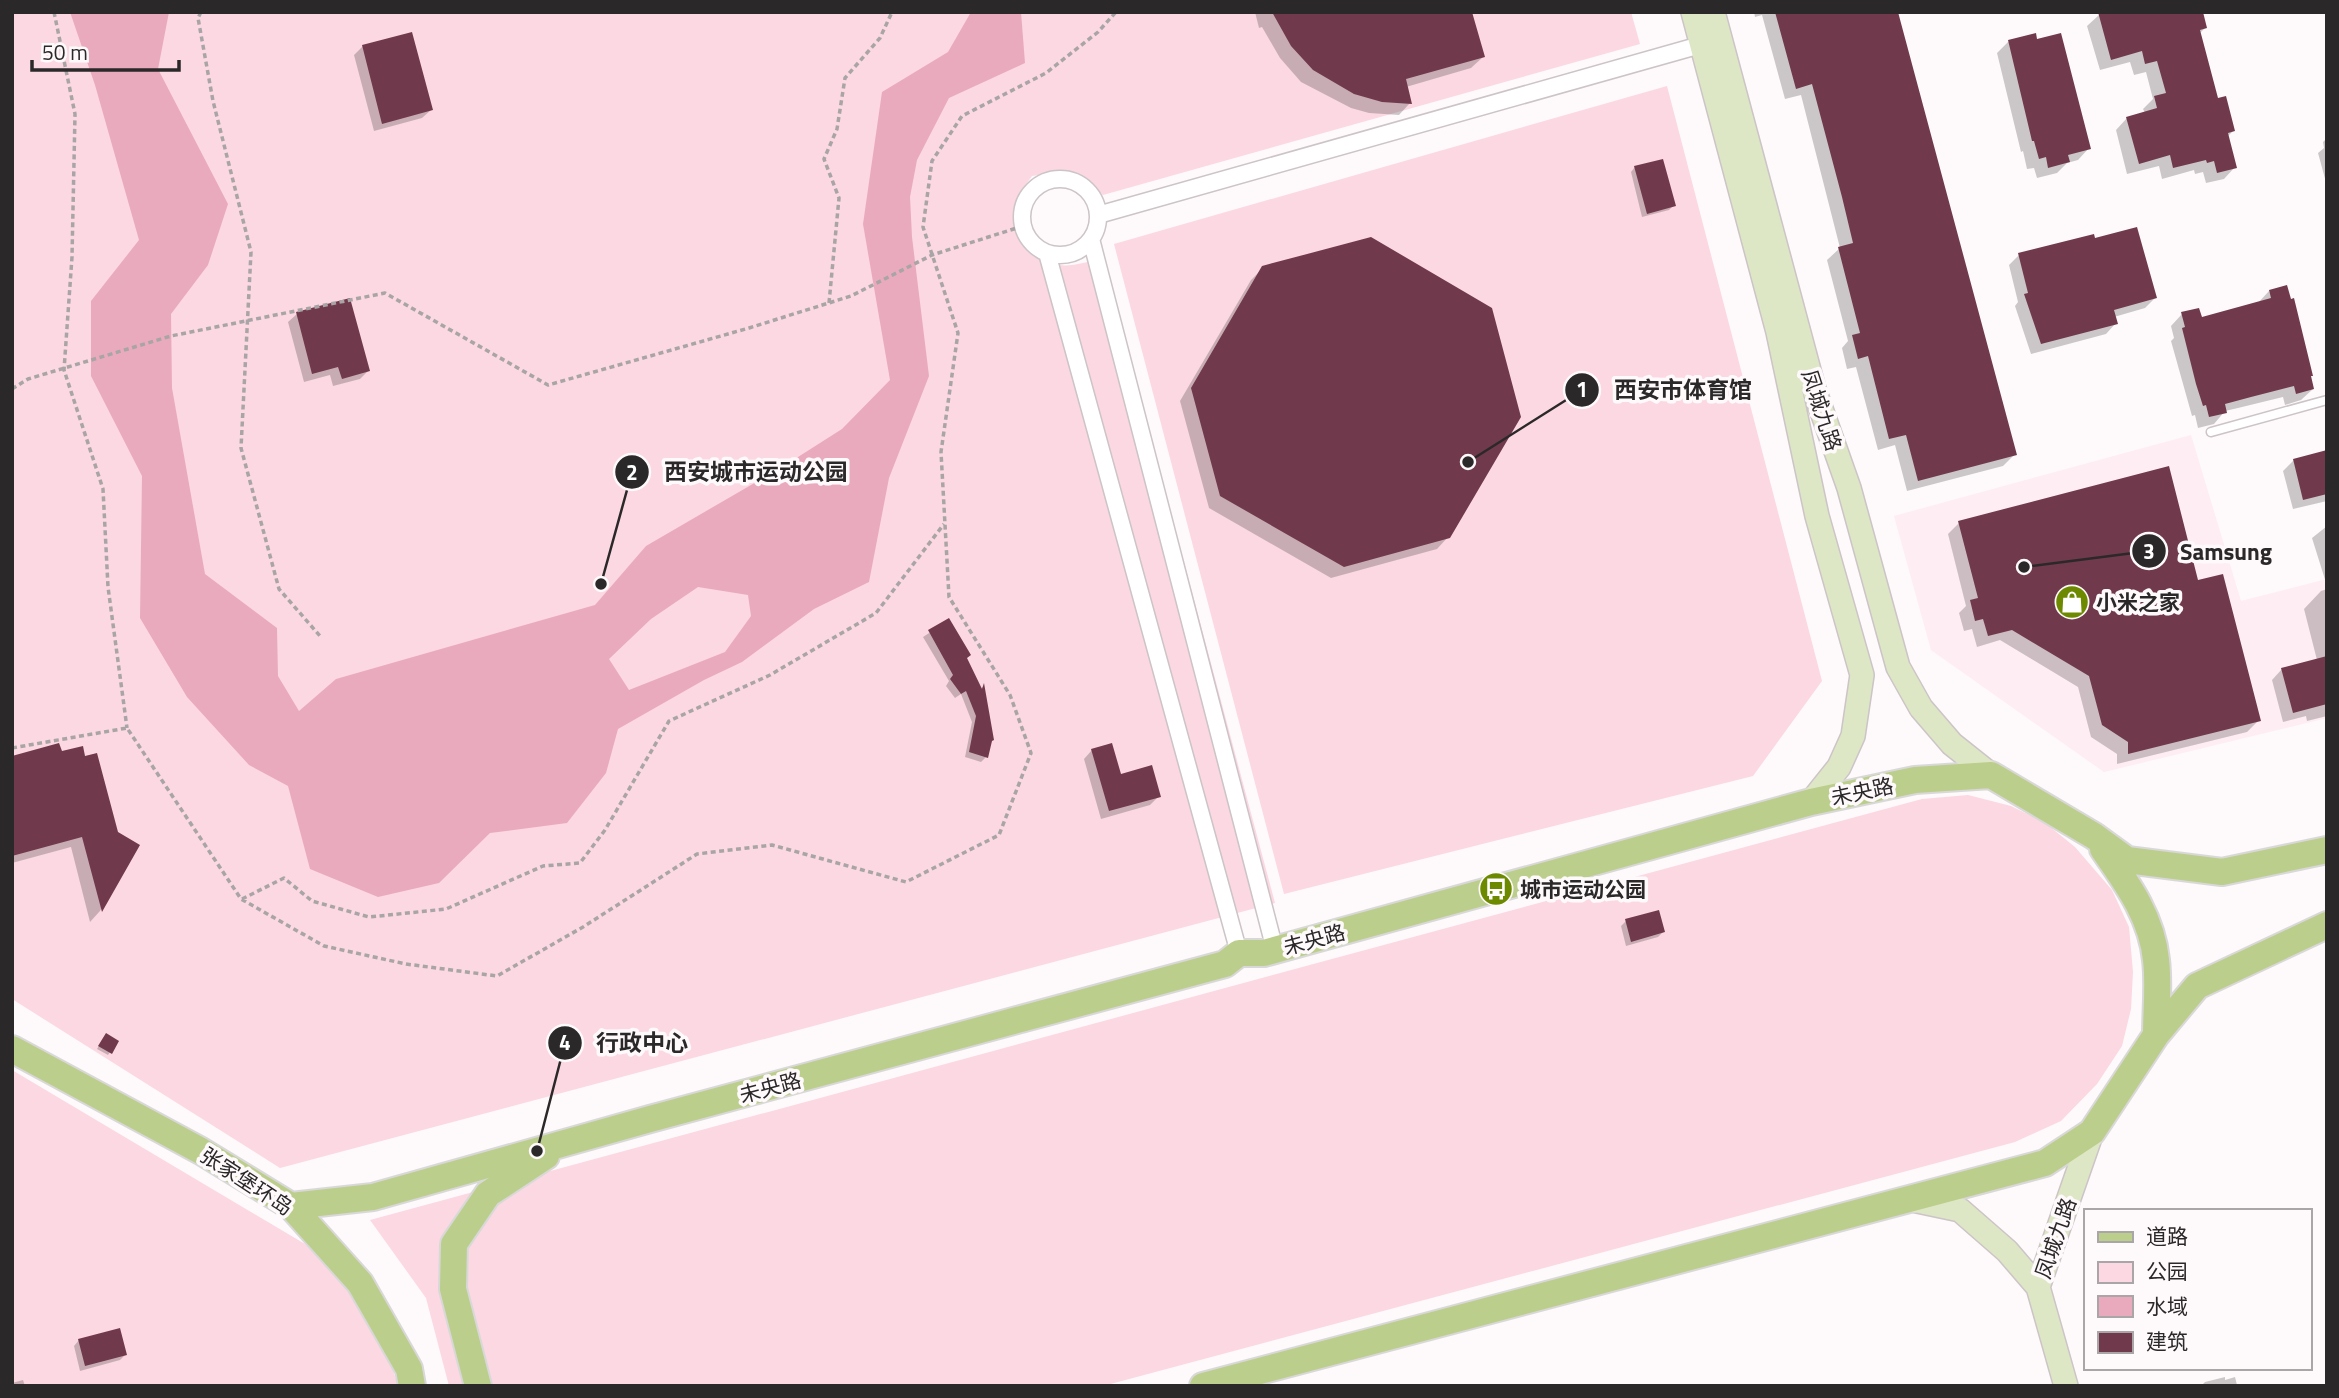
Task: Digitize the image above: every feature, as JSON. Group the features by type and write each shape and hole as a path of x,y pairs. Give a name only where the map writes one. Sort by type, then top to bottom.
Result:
{"main road":[{"name":"未央路","path":"291,1206 373,1197 1225,964 1240,953 1264,953 1811,802 1915,780 1991,775"},
{"path":"1991,775 2094,836 2127,860 2222,872 2327,850"},
{"path":"2094,836 2128,885 2146,919 2156,958 2156,1035"},
{"path":"1203,1386 2045,1163 2092,1132 2156,1035 2197,986 2327,925"},
{"name":"张家堡环岛","path":"12,1049 201,1151 291,1206 360,1283 409,1369 412,1386"},
{"path":"478,1386 453,1289 454,1244 488,1194 565,1143"}],"street":[{"name":"凤城九路","path":"1693,12 1711,42 1814,389 1849,488 1898,667 1921,708 1952,744 1991,775"},
{"name":"凤城九路","path":"1713,12 1711,42 1817,516 1862,675 1853,736 1839,767 1811,802"},
{"path":"1098,215 1711,42"},
{"path":"1053,180 1066,180 1088,191 1095,202 1098,215 1097,227 1091,239 1083,248 1071,254 1047,253 1028,237 1023,226 1026,202 1032,192 1053,180"},
{"path":"1091,239 1275,950"},
{"path":"1047,253 1240,953"},
{"name":"凤城九路","path":"2066,1386 2038,1287 2092,1132"},
{"path":"1908,1199 1960,1210 2007,1251 2038,1287"}],"lane":[{"path":"2211,432 2327,400"}],"path":[{"path":"54,12 75,114 72,257 64,370 103,489 108,587 127,728 241,899 324,946 406,964 497,976 583,927 696,854 772,845 906,882 999,835 1031,753 1010,695 949,597 941,452 958,333 923,227 932,161 962,116 1046,73 1098,33 1116,12"},
{"path":"201,12 198,18 213,101 251,252 241,448 279,589 320,636"},
{"path":"829,303 839,198 824,159 837,129 845,78 880,38 892,12"},
{"path":"12,388 28,379 171,336 385,293 548,385 851,296 932,255 1023,226"},
{"path":"241,899 284,878 312,901 369,917 446,909 543,866 580,863 605,830 669,721 770,675 876,613 945,522"},
{"path":"12,748 127,728"}],"shaded area":[{"path":"2191,435 2241,601 2327,579 2327,718 2104,772 1931,650 1894,516"}],"green space":[{"path":"12,12 1631,12 1640,44 1103,195 1082,176 1060,172 1032,176 1017,199 1014,216 1018,233 1028,249 1042,260 1075,265 1103,259 1275,903 280,1168 12,999"},
{"path":"1667,86 1822,681 1753,776 1284,894 1114,244"},
{"path":"1968,795 2011,806 2044,822 2075,847 2112,890 2129,927 2133,972 2131,1009 2122,1046 2097,1084 2061,1121 2015,1142 1103,1386 449,1386 426,1298 370,1220 1922,799"},
{"path":"12,1070 305,1244 340,1279 367,1316 382,1343 398,1386 12,1386"}],"water":[{"path":"70,12 169,12 158,69 228,204 208,265 171,314 172,388 205,574 277,628 278,676 299,711 336,679 595,605 646,546 842,429 890,380 863,224 882,92 948,52 971,12 1021,12 1025,63 949,98 917,160 910,197 912,237 929,376 889,478 869,582 814,609 742,662 704,680 618,729 606,773 567,823 490,833 439,883 378,897 310,869 288,786 249,765 187,697 140,618 142,476 91,376 91,301 139,240 95,85","holes":["698,587 748,595 751,616 725,652 629,690 609,659 651,619"]}],"building":[{"path":"1272,12 1472,12 1485,57 1406,79 1412,104 1382,102 1354,94 1313,70 1291,46"},
{"path":"1775,12 1898,12 2017,455 1918,481 1906,435 1889,439 1868,356 1858,359 1852,335 1860,333 1838,247 1853,243 1812,84 1796,89"},
{"path":"2098,12 2203,12 2207,28 2200,30 2218,98 2226,96 2235,131 2228,133 2237,168 2217,173 2214,161 2207,163 2206,160 2173,168 2170,155 2139,164 2126,117 2157,108 2154,96 2166,93 2157,61 2145,64 2142,51 2111,60"},
{"path":"412,32 433,110 382,124 362,45"},
{"path":"2036,33 2037,39 2061,33 2091,149 2068,155 2070,162 2048,168 2046,157 2039,159 2032,141 2008,40"},
{"path":"1663,159 1676,206 1647,214 1634,166"},
{"path":"2137,227 2157,298 2114,310 2118,324 2041,344 2024,294 2028,293 2018,253 2094,234 2095,238"},
{"path":"1371,237 1492,308 1521,417 1450,538 1344,567 1220,496 1191,388 1262,266"},
{"path":"2287,285 2291,299 2294,298 2314,389 2296,394 2294,386 2251,397 2225,404 2227,413 2209,417 2196,384 2182,328 2185,327 2181,312 2199,308 2202,317 2271,298 2269,290"},
{"path":"350,298 370,371 342,379 338,367 312,374 296,312"},
{"path":"2327,450 2327,494 2303,500 2293,459"},
{"path":"2169,466 2198,580 2223,574 2261,721 2128,754 2128,742 2102,725 2089,676 2012,630 1988,636 1983,619 1975,621 1970,600 1978,598 1958,521"},
{"path":"949,618 971,655 967,658 982,689 984,683 994,740 988,758 969,752 976,716 966,691 961,694 950,679 953,675 928,630"},
{"path":"2327,656 2327,704 2293,713 2281,668"},
{"path":"59,743 62,751 83,746 85,756 97,753 118,832 140,845 102,912 82,837 12,856 12,756"},
{"path":"1112,743 1121,774 1152,765 1161,797 1109,811 1091,749"},
{"path":"1659,910 1665,932 1631,942 1625,919"},
{"path":"106,1033 119,1041 112,1054 98,1046"},
{"path":"120,1328 127,1355 85,1366 78,1339"}],"place":[{"name":"西安市体育馆","path":"1468,462"},
{"name":"Samsung","path":"2024,567"},
{"name":"西安城市运动公园","path":"601,584"},
{"name":"小米之家","path":"2072,602"},
{"name":"城市运动公园","path":"1496,889"},
{"name":"行政中心","path":"537,1151"}]}
